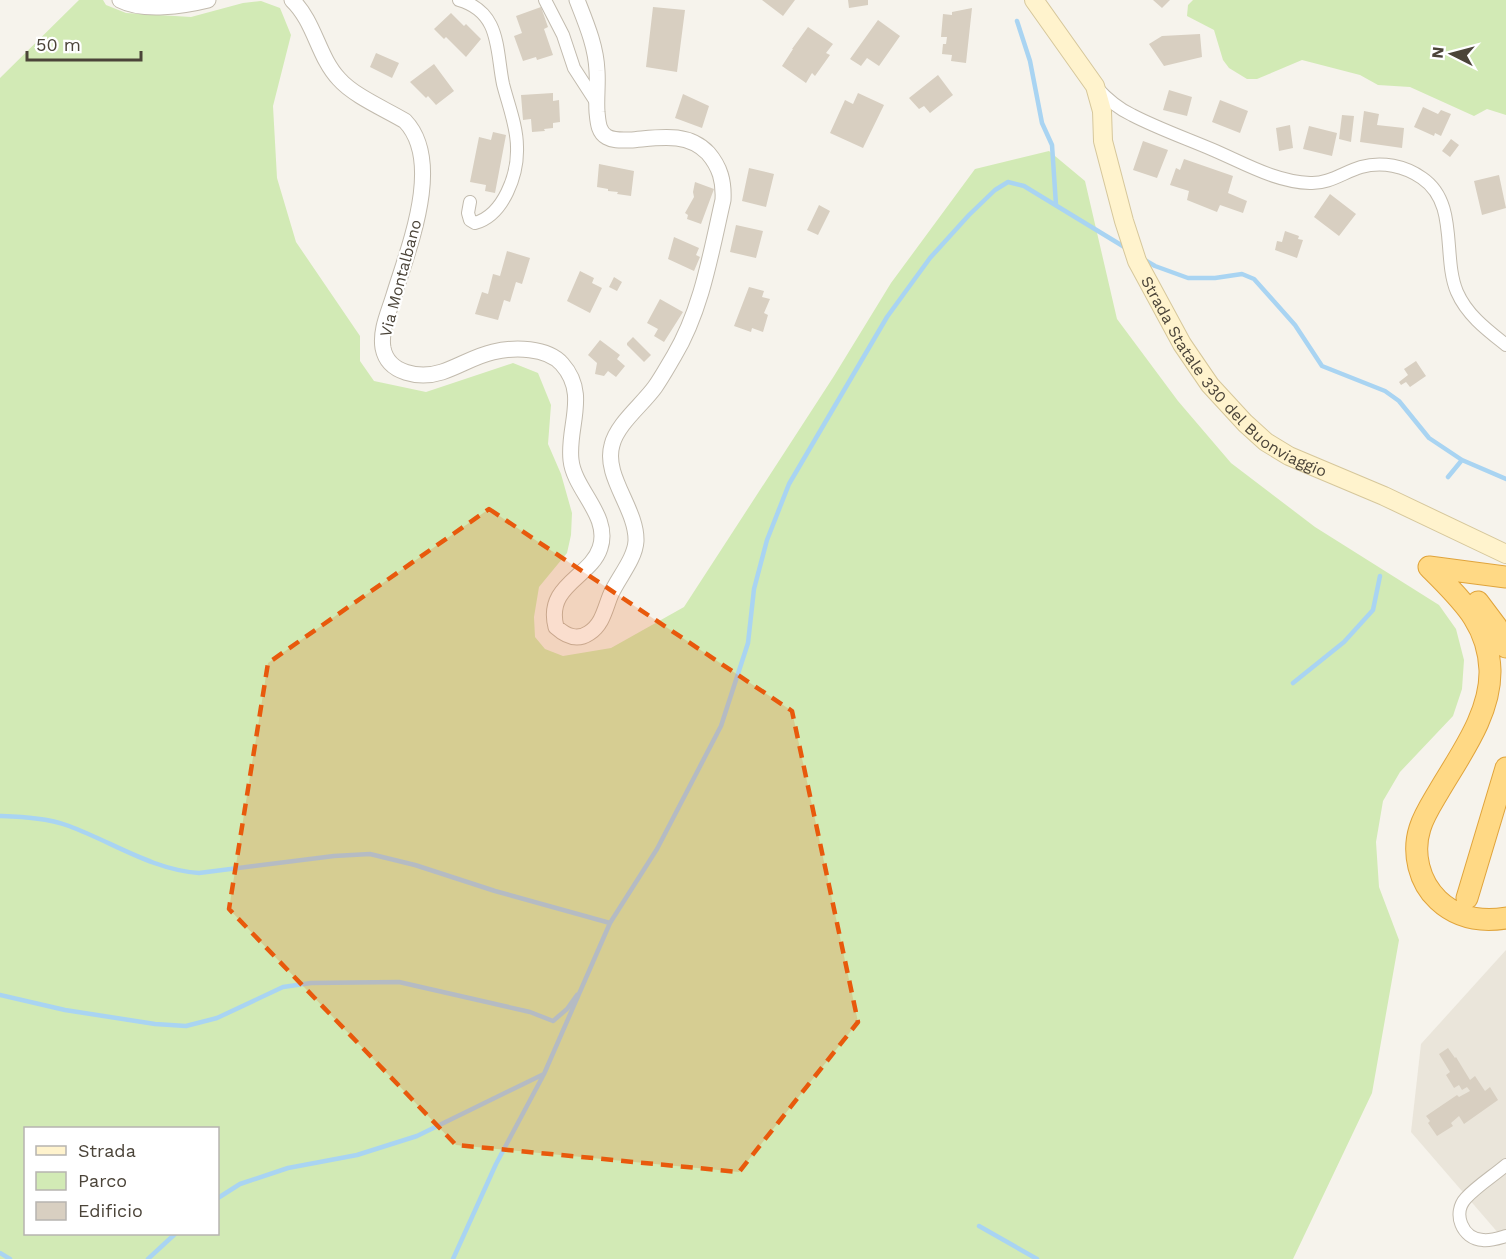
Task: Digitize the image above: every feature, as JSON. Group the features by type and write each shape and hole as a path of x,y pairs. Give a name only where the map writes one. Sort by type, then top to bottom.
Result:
{"highway":[{"path":"1429,567 1506,577"},
{"path":"1429,567 1476,600 1496,626 1506,647"},
{"path":"1429,567 1469,608 1476,619 1486,643 1490,671 1482,712 1459,758 1424,818 1418,841 1419,865 1427,887 1451,909 1470,918 1482,920 1506,918"},
{"path":"1467,898 1504,773 1506,747"}],"main road":[{"name":"Strada Statale 330 del Buonviaggio","path":"1034,0 1095,86 1102,111 1103,141 1137,261 1182,344 1210,385 1266,442 1289,456 1384,496 1506,554"}],"street":[{"path":"120,0 138,5 169,6 208,0"},
{"name":"Via Montalbano","path":"292,0 312,27 326,58 339,79 405,121 413,130 417,140 421,156 422,194 382,336 387,358 393,366 402,371 423,374 440,373 493,352 538,351 553,356 561,363 571,379 577,407 571,462 601,527 603,539 594,561 568,585 560,595 555,609 556,627 574,637 591,632 598,625 619,577 635,548 635,531 610,464 611,446 616,433 656,387 687,332 699,298 723,200 718,167 700,144 682,138 653,137 622,140 608,138 600,130 596,102 597,70 594,46 577,0"},
{"path":"459,0 470,3 484,15 493,29 498,44 502,81 517,146 516,167 504,198 492,214 475,223 470,220 468,213 470,202"},
{"path":"545,0 562,35 574,68 596,102"},
{"name":"Strada Statale 330 del Buonviaggio","path":"1095,86 1130,114 1280,178 1312,183 1327,181 1361,167 1376,164 1393,165 1424,179 1436,194 1445,213 1450,264 1456,291 1475,319 1506,345"},
{"path":"1506,1165 1466,1198 1459,1213 1462,1228 1474,1239 1506,1236"}],"highlighted area":[{"path":"489,509 792,711 858,1022 739,1172 456,1145 229,909 268,663"}],"shaded area":[{"path":"1506,950 1506,1242 1411,1132 1421,1044"}],"green space":[{"path":"79,0 103,0 106,5 126,13 191,17 243,3 261,1 280,8 291,35 273,106 277,178 296,242 360,336 360,361 374,381 426,392 513,363 538,373 551,405 548,444 561,474 572,513 567,553 539,587 534,617 535,637 545,649 563,656 611,648 684,607 834,376 891,283 975,169 1049,151 1085,181 1117,319 1178,401 1231,463 1315,527 1439,605 1456,629 1464,660 1462,689 1453,716 1400,772 1383,801 1376,842 1379,887 1399,940 1372,1093 1293,1259 0,1259 0,78"},
{"path":"1193,0 1506,0 1506,115 1487,109 1474,116 1410,87 1378,85 1360,75 1302,60 1257,79 1247,79 1229,68 1223,60 1214,30 1187,16 1188,5"}],"building":[{"path":"762,0 795,0 783,16"},
{"path":"848,0 868,0 868,5 849,8"},
{"path":"1153,0 1170,0 1162,8"},
{"path":"541,7 548,27 544,29 553,55 523,61 514,36 522,33 516,16"},
{"path":"653,7 685,10 677,72 646,67"},
{"path":"972,8 966,63 951,61 952,55 942,54 943,44 946,44 947,37 941,37 943,14 952,15 952,12"},
{"path":"451,13 481,39 466,57 446,37 444,39 434,29"},
{"path":"878,20 900,36 879,66 867,58 861,66 850,59"},
{"path":"808,27 833,44 826,53 830,55 815,76 812,73 806,83 782,66"},
{"path":"1200,34 1202,57 1164,66 1149,44 1162,36"},
{"path":"376,53 399,63 392,78 370,67"},
{"path":"434,64 454,91 436,105 410,82"},
{"path":"938,75 953,95 930,113 924,106 919,109 909,98"},
{"path":"1169,90 1192,97 1187,116 1163,110"},
{"path":"553,93 553,101 559,100 560,122 553,123 553,128 544,129 545,131 532,132 531,119 523,120 521,95"},
{"path":"858,93 884,105 863,148 830,133 845,100 853,104"},
{"path":"683,94 709,106 702,128 675,118"},
{"path":"1220,100 1248,111 1240,133 1212,122"},
{"path":"1423,107 1438,114 1441,110 1451,114 1441,136 1435,133 1434,136 1414,127"},
{"path":"1364,111 1379,114 1377,125 1404,128 1402,148 1360,142"},
{"path":"1342,115 1354,116 1351,142 1339,139"},
{"path":"1290,125 1293,148 1279,151 1276,128"},
{"path":"1309,126 1337,133 1332,156 1303,149"},
{"path":"493,132 506,135 495,193 485,191 486,185 470,182 479,137 491,140"},
{"path":"1451,139 1459,145 1450,157 1442,151"},
{"path":"1143,141 1168,150 1157,178 1133,170"},
{"path":"1184,159 1233,176 1228,193 1247,201 1243,213 1220,205 1217,212 1187,200 1189,191 1170,185 1176,168 1180,170"},
{"path":"599,164 634,171 631,196 597,187"},
{"path":"749,168 774,174 766,207 742,201"},
{"path":"1499,175 1506,208 1482,215 1474,181"},
{"path":"695,182 714,189 701,224 687,219 688,215 685,213 694,197"},
{"path":"1330,194 1356,214 1339,236 1314,217"},
{"path":"819,205 830,211 818,235 807,230"},
{"path":"736,225 763,231 756,258 730,252"},
{"path":"1285,231 1303,240 1297,258 1275,250 1277,241 1282,242"},
{"path":"674,237 699,248 696,255 700,257 694,271 668,259"},
{"path":"507,251 530,258 522,284 516,282 510,302 504,300 498,320 475,314 482,292 488,294 493,274 500,276"},
{"path":"580,271 594,278 592,283 602,288 590,313 567,301"},
{"path":"614,277 622,282 617,291 609,287"},
{"path":"749,287 764,291 762,297 770,299 764,313 768,315 763,332 752,328 751,332 734,326"},
{"path":"660,299 683,312 664,342 654,336 658,329 647,323"},
{"path":"633,337 651,355 644,362 627,345"},
{"path":"600,340 620,355 617,359 625,366 616,377 608,371 604,376 595,374 597,363 588,355"},
{"path":"1416,361 1426,376 1410,387 1406,382 1401,385 1399,382 1408,375 1404,369"},
{"path":"1448,1048 1470,1080 1475,1076 1485,1091 1490,1087 1498,1100 1464,1124 1459,1116 1451,1123 1453,1126 1437,1136 1426,1116 1457,1095 1459,1097 1470,1091 1467,1087 1462,1090 1459,1085 1454,1088 1446,1075 1450,1072 1439,1054"}],"waterway":[{"path":"1017,21 1030,61 1042,123 1052,145 1056,205"},
{"path":"453,1259 496,1164 544,1074 610,923 657,849 721,726 748,643 754,589 767,540 789,484 887,317 930,258 969,215 995,190 1008,182 1024,186 1126,248"},
{"path":"1143,259 1188,278 1215,278 1242,274 1254,279 1295,325 1322,366 1385,391 1399,401 1429,438 1462,460 1506,479"},
{"path":"1448,477 1462,460"},
{"path":"1293,683 1344,642 1373,610 1380,576"},
{"path":"0,816 35,818 61,823 165,867 199,873 334,856 370,854 415,865 495,891 610,923"},
{"path":"0,995 65,1010 155,1024 186,1026 217,1018 283,987 311,983 399,982 530,1012 553,1021 567,1009 577,995"},
{"path":"219,1197 240,1184 288,1168 357,1155 417,1136 544,1074"},
{"path":"979,1226 1037,1259"},
{"path":"148,1259 174,1235"},
{"path":"0,1253 10,1259"}]}
